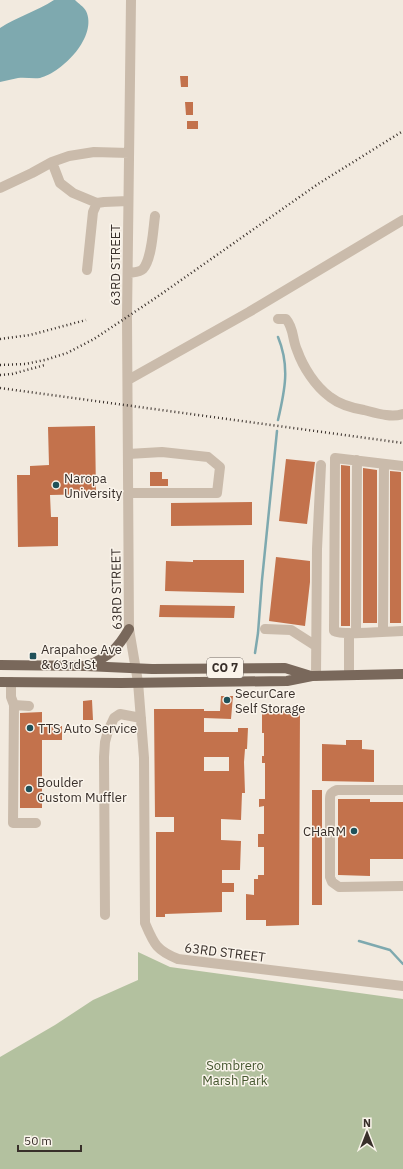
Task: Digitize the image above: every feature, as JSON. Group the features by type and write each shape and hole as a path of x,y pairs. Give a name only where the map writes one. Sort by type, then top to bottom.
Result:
{"main road":[{"path":"85,666 106,657 122,640 129,629"},
{"name":"CO 7","path":"0,665 85,666 152,669 285,668 314,676"},
{"name":"CO 7","path":"0,682 287,681 314,676 403,674"}],"street":[{"name":"63RD STREET","path":"131,0 128,201 129,629 138,682 144,758 145,923 158,948 165,954 178,959 403,986"},
{"path":"0,188 52,162 69,156 94,152 129,153"},
{"path":"52,162 60,183 73,193 97,203 128,201"},
{"path":"87,270 93,212 97,203"},
{"path":"128,273 143,270 148,260 155,216"},
{"path":"128,380 249,312 403,220"},
{"path":"278,319 286,319 290,324 296,349 307,370 318,386 330,397 352,408 372,412 398,415 403,414"},
{"path":"128,454 162,452 208,456 220,467 217,493 128,493"},
{"path":"403,466 335,458 334,631 403,631"},
{"path":"349,675 353,632 357,460"},
{"path":"383,631 384,464"},
{"path":"314,676 316,646 316,549 321,465"},
{"path":"265,629 291,630 316,646"},
{"path":"11,682 11,697 14,705 13,823 36,823"},
{"path":"14,705 29,706"},
{"path":"105,915 105,742 114,718 120,714 141,718"},
{"path":"403,790 337,790 332,792 330,795 330,877 332,882 339,887 403,886"}],"green space":[{"name":"Sombrero Marsh Park","path":"138,952 170,967 403,999 403,1169 0,1169 0,1057 55,1025 93,1000 138,980"}],"water":[{"path":"54,0 75,0 86,11 88,21 87,31 83,42 68,61 59,69 49,74 40,78 18,78 0,82 0,28"}],"building":[{"path":"180,76 188,76 188,87 181,87"},
{"path":"185,102 193,102 193,115 186,115"},
{"path":"187,121 198,121 198,129 187,129"},
{"name":"Naropa University","path":"95,426 96,494 50,495 51,517 58,517 58,546 18,547 17,475 30,475 30,466 49,465 48,427"},
{"path":"286,459 315,462 307,524 279,521"},
{"path":"341,465 350,466 350,626 341,626"},
{"path":"363,468 377,470 377,623 363,623"},
{"path":"390,471 401,472 401,623 390,623"},
{"path":"150,472 162,472 162,479 168,479 168,486 150,486"},
{"path":"252,502 252,525 171,526 171,503"},
{"path":"276,557 310,561 310,582 305,626 269,621"},
{"path":"193,560 244,560 244,593 165,591 166,561 193,562"},
{"path":"160,605 235,606 234,618 159,617"},
{"path":"221,696 233,696 231,719 204,718 204,732 238,732 238,728 248,728 247,749 245,749 244,762 245,793 242,793 241,820 221,819 221,840 241,841 240,870 222,870 222,883 234,883 234,892 222,892 222,912 165,914 165,917 156,917 156,832 174,832 174,817 155,817 154,709 204,709 204,711 220,711","holes":["204,757 229,757 229,771 204,771"]},
{"path":"92,700 93,720 83,720 83,701"},
{"path":"288,708 300,708 299,925 266,926 266,920 246,920 246,894 254,895 254,879 258,879 258,875 264,875 264,847 258,847 258,834 264,834 264,806 259,807 259,799 265,799 265,763 262,763 262,756 264,756 264,733 262,733 262,711 288,711"},
{"path":"42,712 42,727 62,726 62,740 42,740 42,808 20,808 20,713"},
{"path":"346,740 362,740 362,749 374,750 374,782 322,781 322,744 346,745"},
{"path":"312,790 322,790 322,905 312,905"},
{"path":"338,799 370,799 370,802 403,802 403,859 370,859 370,876 338,875"}],"waterway":[{"path":"278,337 284,358 285,378 283,398 278,420"},
{"path":"255,653 277,431"},
{"path":"359,941 390,950 403,964"}],"railway":[{"path":"0,365 25,364 45,360 67,353 94,339 157,297 318,184 403,131"},
{"path":"0,339 30,335 86,320"},
{"path":"0,375 12,374 45,365"},
{"path":"0,388 403,443"}],"place":[{"name":"Naropa University","path":"56,485"},
{"name":"Arapahoe Ave & 63rd St","path":"33,656"},
{"name":"SecurCare Self Storage","path":"227,700"},
{"name":"TTS Auto Service","path":"30,728"},
{"name":"Boulder Custom Muffler","path":"29,789"},
{"name":"CHaRM","path":"354,831"}]}
